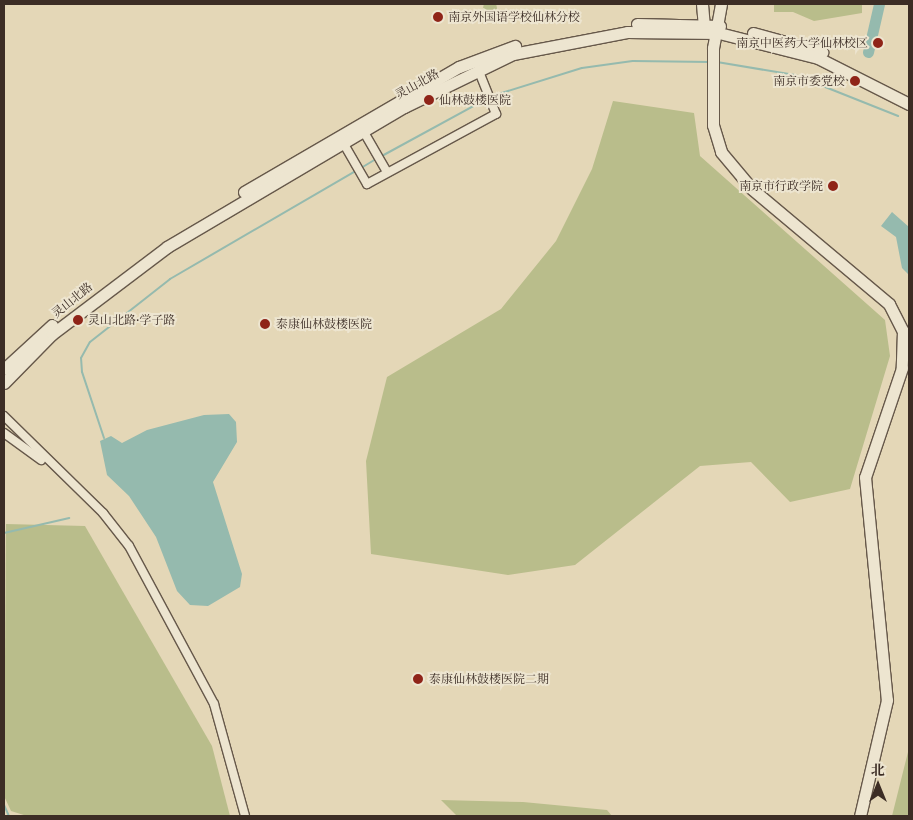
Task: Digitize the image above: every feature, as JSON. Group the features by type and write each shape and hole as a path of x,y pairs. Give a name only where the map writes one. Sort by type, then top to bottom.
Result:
{"main road":[{"path":"702,4 703,28 713,48"},
{"path":"721,4 719,29 713,48 713,125 730,168 889,304 903,331 902,368 865,477 887,700 860,816"},
{"name":"灵山北路","path":"4,369 44,331 163,241 341,139 464,65 512,47 592,28 719,29 821,52 909,95"},
{"name":"灵山北路","path":"361,127 479,74 513,54 596,35 703,28"},
{"name":"灵山北路","path":"719,29 818,58 909,104"},
{"name":"灵山北路","path":"4,383 52,334 126,275 341,139"}],"street":[{"path":"341,139 367,184 496,114 479,74"},
{"path":"361,127 387,172"},
{"path":"4,416 57,471 103,513 156,591 225,731 245,816"},
{"path":"4,433 57,471"}],"green space":[{"path":"490,1 495,3 497,8 495,13 490,15 485,13 483,8 485,3"},
{"path":"774,4 862,4 862,13 814,21 793,12 774,12"},
{"path":"613,101 694,113 700,156 885,320 890,356 850,489 790,502 751,462 700,466 575,565 508,575 371,554 366,461 387,377 501,309 556,241 592,169"},
{"path":"6,524 85,526 212,746 230,816 27,816 11,811 4,796"},
{"path":"909,748 909,816 892,816"},
{"path":"441,800 523,802 607,810 612,816 457,816"}],"water":[{"path":"892,212 909,227 909,275 902,268 896,237 881,226"},
{"path":"229,414 236,422 237,442 213,482 242,574 240,587 208,606 190,605 177,591 156,537 129,496 107,475 100,441 111,436 122,443 147,430 204,415"}],"waterway":[{"path":"868,52 879,4"},
{"path":"492,96 582,68 633,61 710,62"},
{"path":"717,62 795,75 898,116"},
{"path":"380,157 488,98"},
{"path":"361,168 376,159"},
{"path":"104,438 82,372 81,358 90,342 170,279 357,170"},
{"path":"4,533 69,518"},
{"path":"4,805 9,816"}],"place":[{"name":"南京外国语学校仙林分校","path":"438,17"},
{"name":"南京中医药大学仙林校区","path":"878,43"},
{"name":"南京市委党校","path":"855,81"},
{"name":"仙林鼓楼医院","path":"429,100"},
{"name":"南京市行政学院","path":"833,186"},
{"name":"灵山北路·学子路","path":"78,320"},
{"name":"泰康仙林鼓楼医院","path":"265,324"},
{"name":"泰康仙林鼓楼医院二期","path":"418,679"}]}
